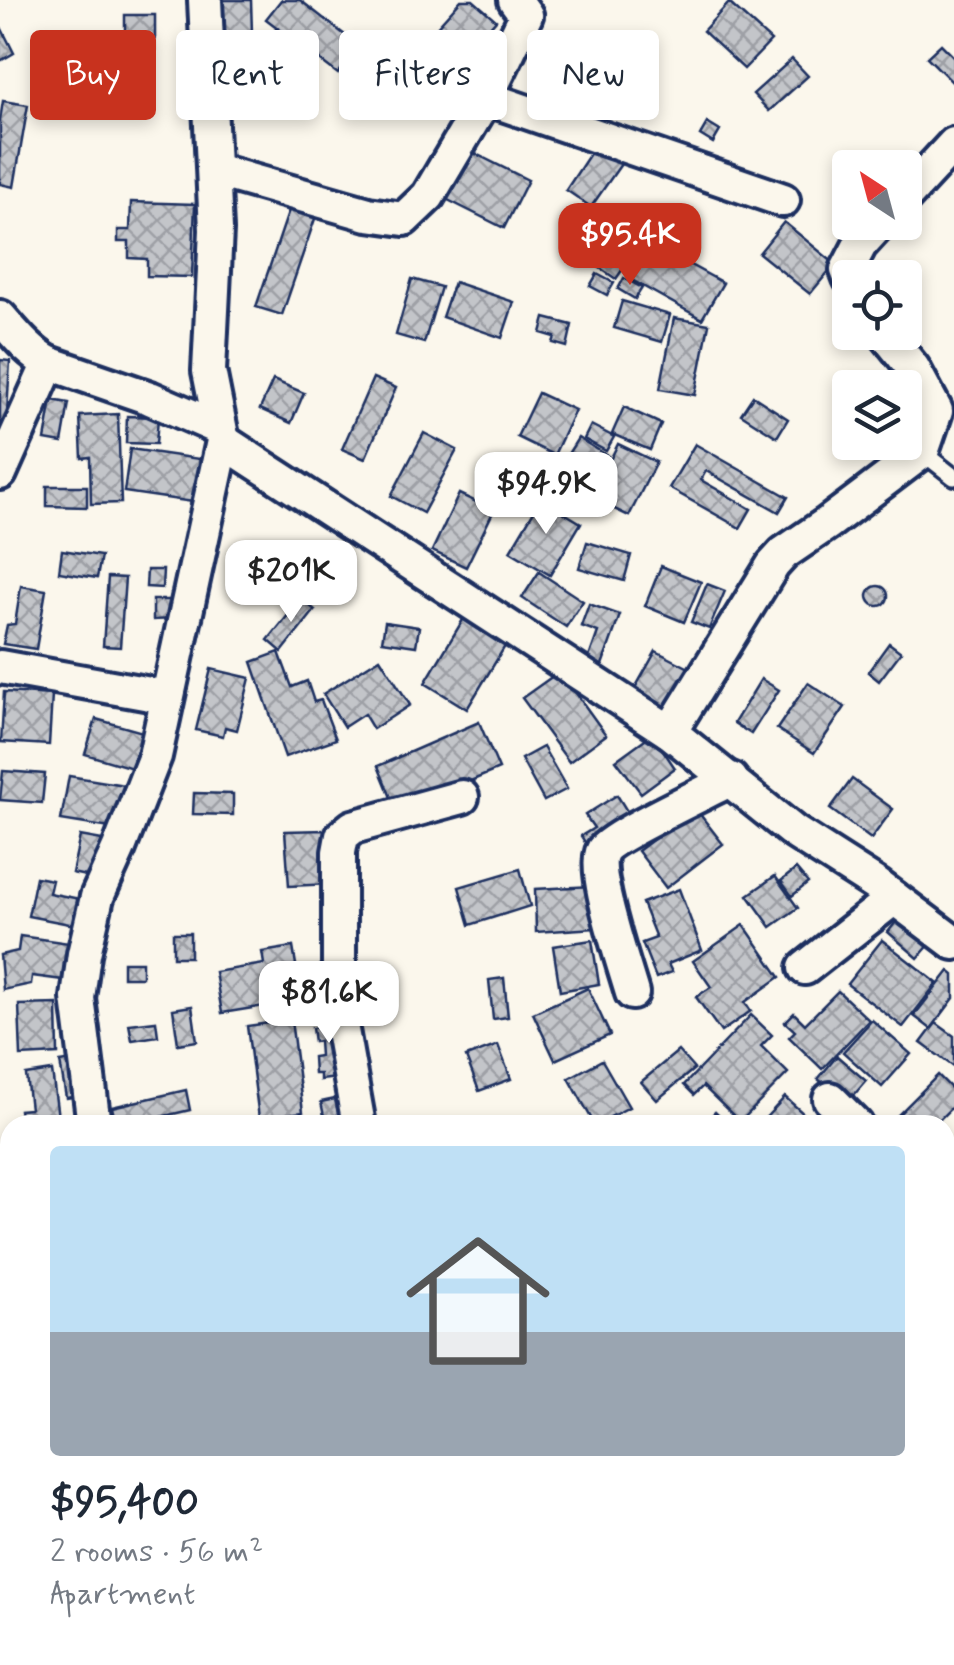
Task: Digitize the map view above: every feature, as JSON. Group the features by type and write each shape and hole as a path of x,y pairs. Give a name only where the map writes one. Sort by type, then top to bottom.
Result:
{"street":[{"path":"93,1115 78,998 84,954 96,897 155,756 221,435 209,371 216,230 205,0"},
{"path":"507,54 526,15 515,0"},
{"path":"507,105 783,200"},
{"path":"214,170 368,214 404,219 428,196 473,120"},
{"path":"922,179 954,144"},
{"path":"0,317 49,363 150,398 221,435 670,732 794,832 954,943"},
{"path":"898,350 945,408 922,452"},
{"path":"0,473 49,363"},
{"path":"670,732 772,565 911,460"},
{"path":"0,667 166,697"},
{"path":"632,993 608,909 600,866 603,850 731,779"},
{"path":"357,1115 342,1015 338,852 342,836 353,826 462,797"},
{"path":"805,968 894,898"},
{"path":"830,1099 846,1115"}],"lane":[{"path":"922,452 954,477"}],"building":[{"path":"212,0 251,0 252,30 213,30"},
{"path":"281,0 300,0 339,30 339,73 319,59 319,30 280,30 266,19"},
{"path":"461,0 473,0 496,20 487,30 434,30"},
{"path":"729,3 771,41 744,69 703,31"},
{"path":"125,15 155,15 155,30 125,30"},
{"path":"0,25 14,53 0,61"},
{"path":"941,44 954,57 954,84 927,57"},
{"path":"792,59 808,76 769,111 753,94"},
{"path":"3,101 28,105 14,187 0,184"},
{"path":"707,123 720,131 713,143 700,135"},
{"path":"595,146 621,164 591,207 566,190"},
{"path":"466,149 528,180 504,228 442,197"},
{"path":"292,201 318,210 282,315 256,307"},
{"path":"131,202 195,204 192,277 147,276 147,259 129,258 129,242 118,242 118,230 130,230"},
{"path":"611,205 649,231 616,279 578,253"},
{"path":"784,222 832,262 832,268 810,294 759,253"},
{"path":"650,243 723,283 702,319 630,279"},
{"path":"597,274 614,283 607,295 590,286"},
{"path":"624,278 642,288 635,299 618,289"},
{"path":"412,279 441,287 424,343 396,335"},
{"path":"454,282 514,302 502,338 442,317"},
{"path":"622,301 670,315 662,342 614,328"},
{"path":"545,318 572,325 567,347 553,343 555,337 541,333"},
{"path":"674,318 709,324 695,395 660,389"},
{"path":"0,360 10,361 6,430 0,430"},
{"path":"373,378 396,388 365,459 342,449"},
{"path":"273,380 304,393 291,423 260,409"},
{"path":"538,393 575,410 554,455 517,437"},
{"path":"753,396 788,419 777,437 741,414"},
{"path":"52,400 69,403 62,443 45,440"},
{"path":"624,407 661,424 650,450 612,434"},
{"path":"922,408 932,413 922,436"},
{"path":"118,414 121,503 91,504 90,457 82,458 80,416"},
{"path":"127,416 158,417 156,444 126,443"},
{"path":"591,425 614,437 606,451 584,439"},
{"path":"424,433 457,450 423,513 391,496"},
{"path":"578,438 608,456 596,475 566,457"},
{"path":"618,444 656,462 629,516 591,498"},
{"path":"695,444 788,497 779,512 706,471 701,480 751,509 740,528 669,488"},
{"path":"130,449 213,461 207,504 124,492"},
{"path":"47,486 87,486 87,507 47,506"},
{"path":"459,494 494,510 466,567 432,551"},
{"path":"541,499 581,523 550,575 510,551"},
{"path":"587,542 631,555 624,581 579,568"},
{"path":"62,550 101,556 97,578 59,572"},
{"path":"661,566 701,582 684,622 645,606"},
{"path":"147,570 163,570 162,588 146,587"},
{"path":"539,572 583,601 566,627 522,598"},
{"path":"108,577 125,578 120,647 103,646"},
{"path":"707,584 725,591 709,629 691,622"},
{"path":"21,586 46,590 36,649 3,644 7,625 15,624"},
{"path":"878,586 888,596 878,606 868,596"},
{"path":"301,599 315,610 282,652 268,640"},
{"path":"153,600 174,600 174,619 153,620"},
{"path":"589,604 620,615 601,668 587,663 598,632 581,626"},
{"path":"470,608 513,633 467,709 425,683"},
{"path":"385,622 419,627 416,646 382,641"},
{"path":"889,643 901,652 879,681 868,672"},
{"path":"656,651 691,669 668,709 634,690"},
{"path":"279,652 292,687 307,681 314,702 321,700 336,739 285,757 252,662"},
{"path":"380,658 410,705 373,729 364,714 344,727 323,694"},
{"path":"211,669 250,678 237,730 225,727 223,736 196,730"},
{"path":"560,671 606,735 569,762 522,698"},
{"path":"761,679 779,690 751,734 734,723"},
{"path":"808,683 845,707 814,753 777,729"},
{"path":"4,692 52,695 49,745 1,742"},
{"path":"96,719 150,734 139,770 85,754"},
{"path":"479,722 499,769 397,812 378,766"},
{"path":"652,734 675,768 641,793 616,760"},
{"path":"543,747 567,789 544,801 521,759"},
{"path":"3,771 45,774 42,803 0,800"},
{"path":"69,776 131,786 123,830 61,820"},
{"path":"852,779 893,809 871,839 830,809"},
{"path":"194,793 233,794 233,815 193,814"},
{"path":"617,795 635,824 591,852 581,836 594,828 585,815"},
{"path":"695,808 723,844 666,888 638,851"},
{"path":"326,830 331,884 289,886 285,831"},
{"path":"80,836 113,842 104,880 72,873"},
{"path":"520,869 530,906 470,925 459,887"},
{"path":"796,869 808,883 792,896 781,881"},
{"path":"775,876 798,908 771,927 748,895"},
{"path":"36,877 52,880 49,893 90,901 85,927 28,916"},
{"path":"593,886 595,928 536,932 535,889"},
{"path":"679,889 702,950 668,964 672,972 656,978 642,943 656,938 642,903"},
{"path":"900,917 931,943 918,958 888,932"},
{"path":"744,925 780,977 745,1002 751,1011 721,1032 696,997 711,987 693,961"},
{"path":"173,933 190,933 190,957 173,957"},
{"path":"20,936 76,944 71,981 32,976 31,984 3,990 0,955 18,951"},
{"path":"592,940 599,984 560,991 553,946"},
{"path":"882,940 937,983 903,1027 847,984"},
{"path":"293,947 302,1000 222,1013 215,972 264,964 262,952"},
{"path":"123,962 142,962 142,977 123,977"},
{"path":"949,971 954,975 954,998 931,1029 914,1016"},
{"path":"504,978 508,1017 493,1019 489,980"},
{"path":"588,988 610,1035 555,1060 533,1013"},
{"path":"838,991 869,1020 822,1069 789,1037 795,1031 785,1022 794,1013 805,1024"},
{"path":"57,1004 58,1054 21,1056 19,1005"},
{"path":"192,1006 197,1041 178,1044 173,1009"},
{"path":"337,1007 346,1077 320,1080 320,1074 314,1074 313,1057 320,1056 319,1041 314,1042 312,1028 318,1027 316,1010"},
{"path":"751,1015 772,1035 761,1046 788,1073 747,1115 733,1115 703,1086 694,1095 684,1085"},
{"path":"291,1020 303,1112 259,1115 247,1026"},
{"path":"872,1020 911,1054 882,1087 843,1052"},
{"path":"156,1021 158,1036 132,1040 129,1024"},
{"path":"936,1023 954,1036 954,1067 921,1043"},
{"path":"498,1045 511,1079 479,1091 466,1057"},
{"path":"678,1051 694,1069 657,1100 641,1082"},
{"path":"837,1056 866,1081 847,1103 818,1079"},
{"path":"80,1059 85,1095 66,1098 60,1062"},
{"path":"602,1060 629,1107 614,1115 589,1115 569,1078"},
{"path":"52,1071 58,1115 20,1115 19,1110 30,1109 26,1075"},
{"path":"938,1075 954,1091 954,1105 944,1115 898,1115"},
{"path":"186,1090 190,1110 169,1115 114,1115 112,1107"},
{"path":"785,1097 805,1115 768,1115"},
{"path":"335,1099 339,1115 324,1115 321,1102"}]}
